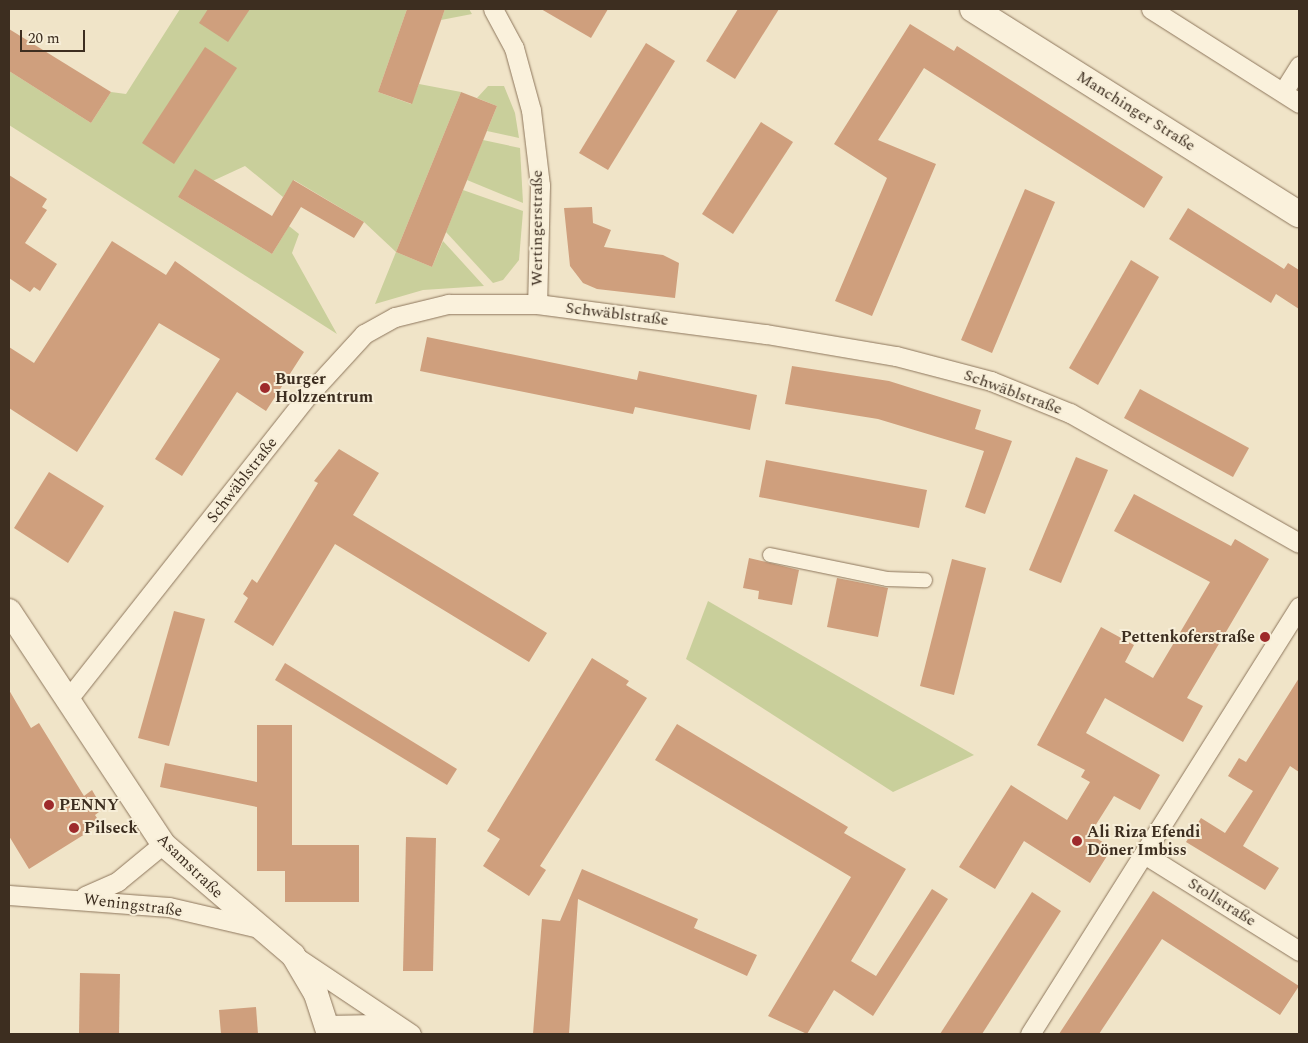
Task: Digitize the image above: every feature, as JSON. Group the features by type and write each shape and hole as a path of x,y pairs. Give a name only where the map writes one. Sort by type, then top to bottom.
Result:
{"main road":[{"name":"Manchinger Straße","path":"973,9 1299,214"}],"street":[{"name":"Wertingerstraße","path":"493,9 514,48 531,110 540,184 537,304"},
{"path":"1151,9 1299,103"},
{"path":"1283,92 1299,66"},
{"name":"Schwäblstraße","path":"68,699 310,393 364,334 395,317 448,304 537,304 780,336 896,356 990,381 1070,413 1299,543"},
{"path":"770,555 887,579 924,580"},
{"path":"1030,1034 1299,607"},
{"name":"Asamstraße","path":"9,611 163,844 255,927 293,955 316,994 328,1030"},
{"path":"79,898 118,882 163,844"},
{"name":"Stollstraße","path":"1144,854 1299,951"},
{"name":"Weningstraße","path":"9,895 79,898 169,907 255,927"},
{"path":"293,955 410,1034"},
{"path":"328,1030 377,1024 410,1034"}],"green space":[{"path":"180,9 407,9 378,92 411,104 419,84 461,92 396,252 364,222 294,180 283,197 245,166 178,197 272,254 289,226 299,234 292,253 337,334 9,125 9,71 91,123 111,92 126,94"},
{"path":"445,9 469,9 472,14 441,20"},
{"path":"488,86 504,86 515,113 519,138 487,131 497,106 477,98"},
{"path":"483,140 520,148 523,203 467,180"},
{"path":"463,190 523,211 519,260 503,280 493,283 446,232"},
{"path":"443,241 484,286 423,290 375,304 396,252 432,267"},
{"path":"708,601 974,755 893,792 686,659"}],"building":[{"path":"208,9 250,9 228,42 199,23"},
{"path":"407,9 445,9 412,104 378,92"},
{"path":"541,9 608,9 591,38"},
{"path":"738,9 779,9 735,79 706,61"},
{"path":"910,24 954,51 957,46 1163,177 1144,208 924,68 878,140 936,164 872,316 835,301 887,178 834,144"},
{"path":"9,29 111,92 91,123 9,71"},
{"path":"646,43 675,61 608,170 579,153"},
{"path":"205,47 237,68 174,164 142,143"},
{"path":"461,92 497,106 432,267 396,252"},
{"path":"761,122 793,142 733,234 702,214"},
{"path":"195,169 272,216 293,180 364,222 354,238 301,207 272,254 178,197"},
{"path":"9,175 47,199 42,207 47,210 25,243 57,264 40,291 34,287 30,292 9,278"},
{"path":"1025,189 1055,202 992,353 961,340"},
{"path":"592,207 593,223 611,230 604,247 663,255 679,263 675,298 597,289 583,283 570,266 564,208"},
{"path":"1188,208 1284,269 1288,263 1299,270 1299,309 1276,294 1271,303 1169,239"},
{"path":"112,241 166,275 175,261 304,352 266,411 237,392 182,476 155,459 220,359 159,323 77,452 9,408 9,347 34,363"},
{"path":"1131,260 1159,277 1098,385 1069,368"},
{"path":"427,337 637,380 639,371 757,395 750,430 635,407 633,414 420,371"},
{"path":"792,366 889,381 981,410 975,429 1012,441 985,514 965,507 984,451 878,419 785,404"},
{"path":"1140,389 1249,448 1233,477 1124,418"},
{"path":"339,449 379,473 353,515 547,633 529,662 335,544 273,646 234,622 248,598 243,594 252,579 257,583 318,483 314,481"},
{"path":"1076,457 1108,470 1061,583 1029,570"},
{"path":"766,460 927,490 919,528 759,497"},
{"path":"49,472 104,506 68,563 14,528"},
{"path":"1134,494 1231,546 1235,539 1269,559 1187,698 1203,706 1183,742 1105,698 1086,733 1160,775 1140,810 1114,796 1090,834 1112,848 1090,883 1024,841 995,889 959,867 1011,785 1067,820 1090,782 1081,777 1085,770 1037,745 1101,627 1134,645 1125,662 1153,678 1210,582 1114,531"},
{"path":"749,558 799,570 792,605 758,599 759,591 743,588"},
{"path":"952,559 986,568 954,695 920,686"},
{"path":"837,578 888,588 878,637 827,627"},
{"path":"174,611 205,619 169,746 138,738"},
{"path":"592,658 629,681 626,685 647,698 540,866 546,870 529,896 483,866 500,839 487,831"},
{"path":"285,663 457,769 447,785 275,680"},
{"path":"1299,678 1299,772 1290,766 1243,846 1279,868 1265,890 1186,842 1201,818 1225,833 1253,791 1228,776 1239,758 1246,762"},
{"name":"PENNY","path":"9,690 31,728 39,723 84,796 92,790 103,809 95,815 101,824 29,869 9,836"},
{"path":"677,724 848,827 844,833 906,869 851,961 876,976 932,889 948,899 873,1016 834,990 807,1034 768,1016 851,877 655,760"},
{"path":"257,725 292,725 292,845 359,845 359,902 285,902 285,871 257,871 257,807 160,787 165,763 257,782"},
{"path":"406,837 436,838 433,971 403,971"},
{"path":"582,869 698,919 694,928 757,955 747,976 578,899 569,1034 533,1034 542,919 560,921"},
{"path":"1153,891 1299,986 1280,1015 1162,939 1099,1034 1059,1034"},
{"path":"1032,892 1061,911 982,1034 940,1034"},
{"path":"80,973 120,974 119,1034 79,1034"},
{"path":"256,1007 258,1034 221,1034 219,1010"}],"place":[{"name":"Burger Holzzentrum","path":"265,388"},
{"name":"Pettenkoferstraße","path":"1265,637"},
{"name":"PENNY","path":"49,805"},
{"name":"Pilseck","path":"74,828"},
{"name":"Ali Riza Efendi Döner Imbiss","path":"1077,841"}]}
